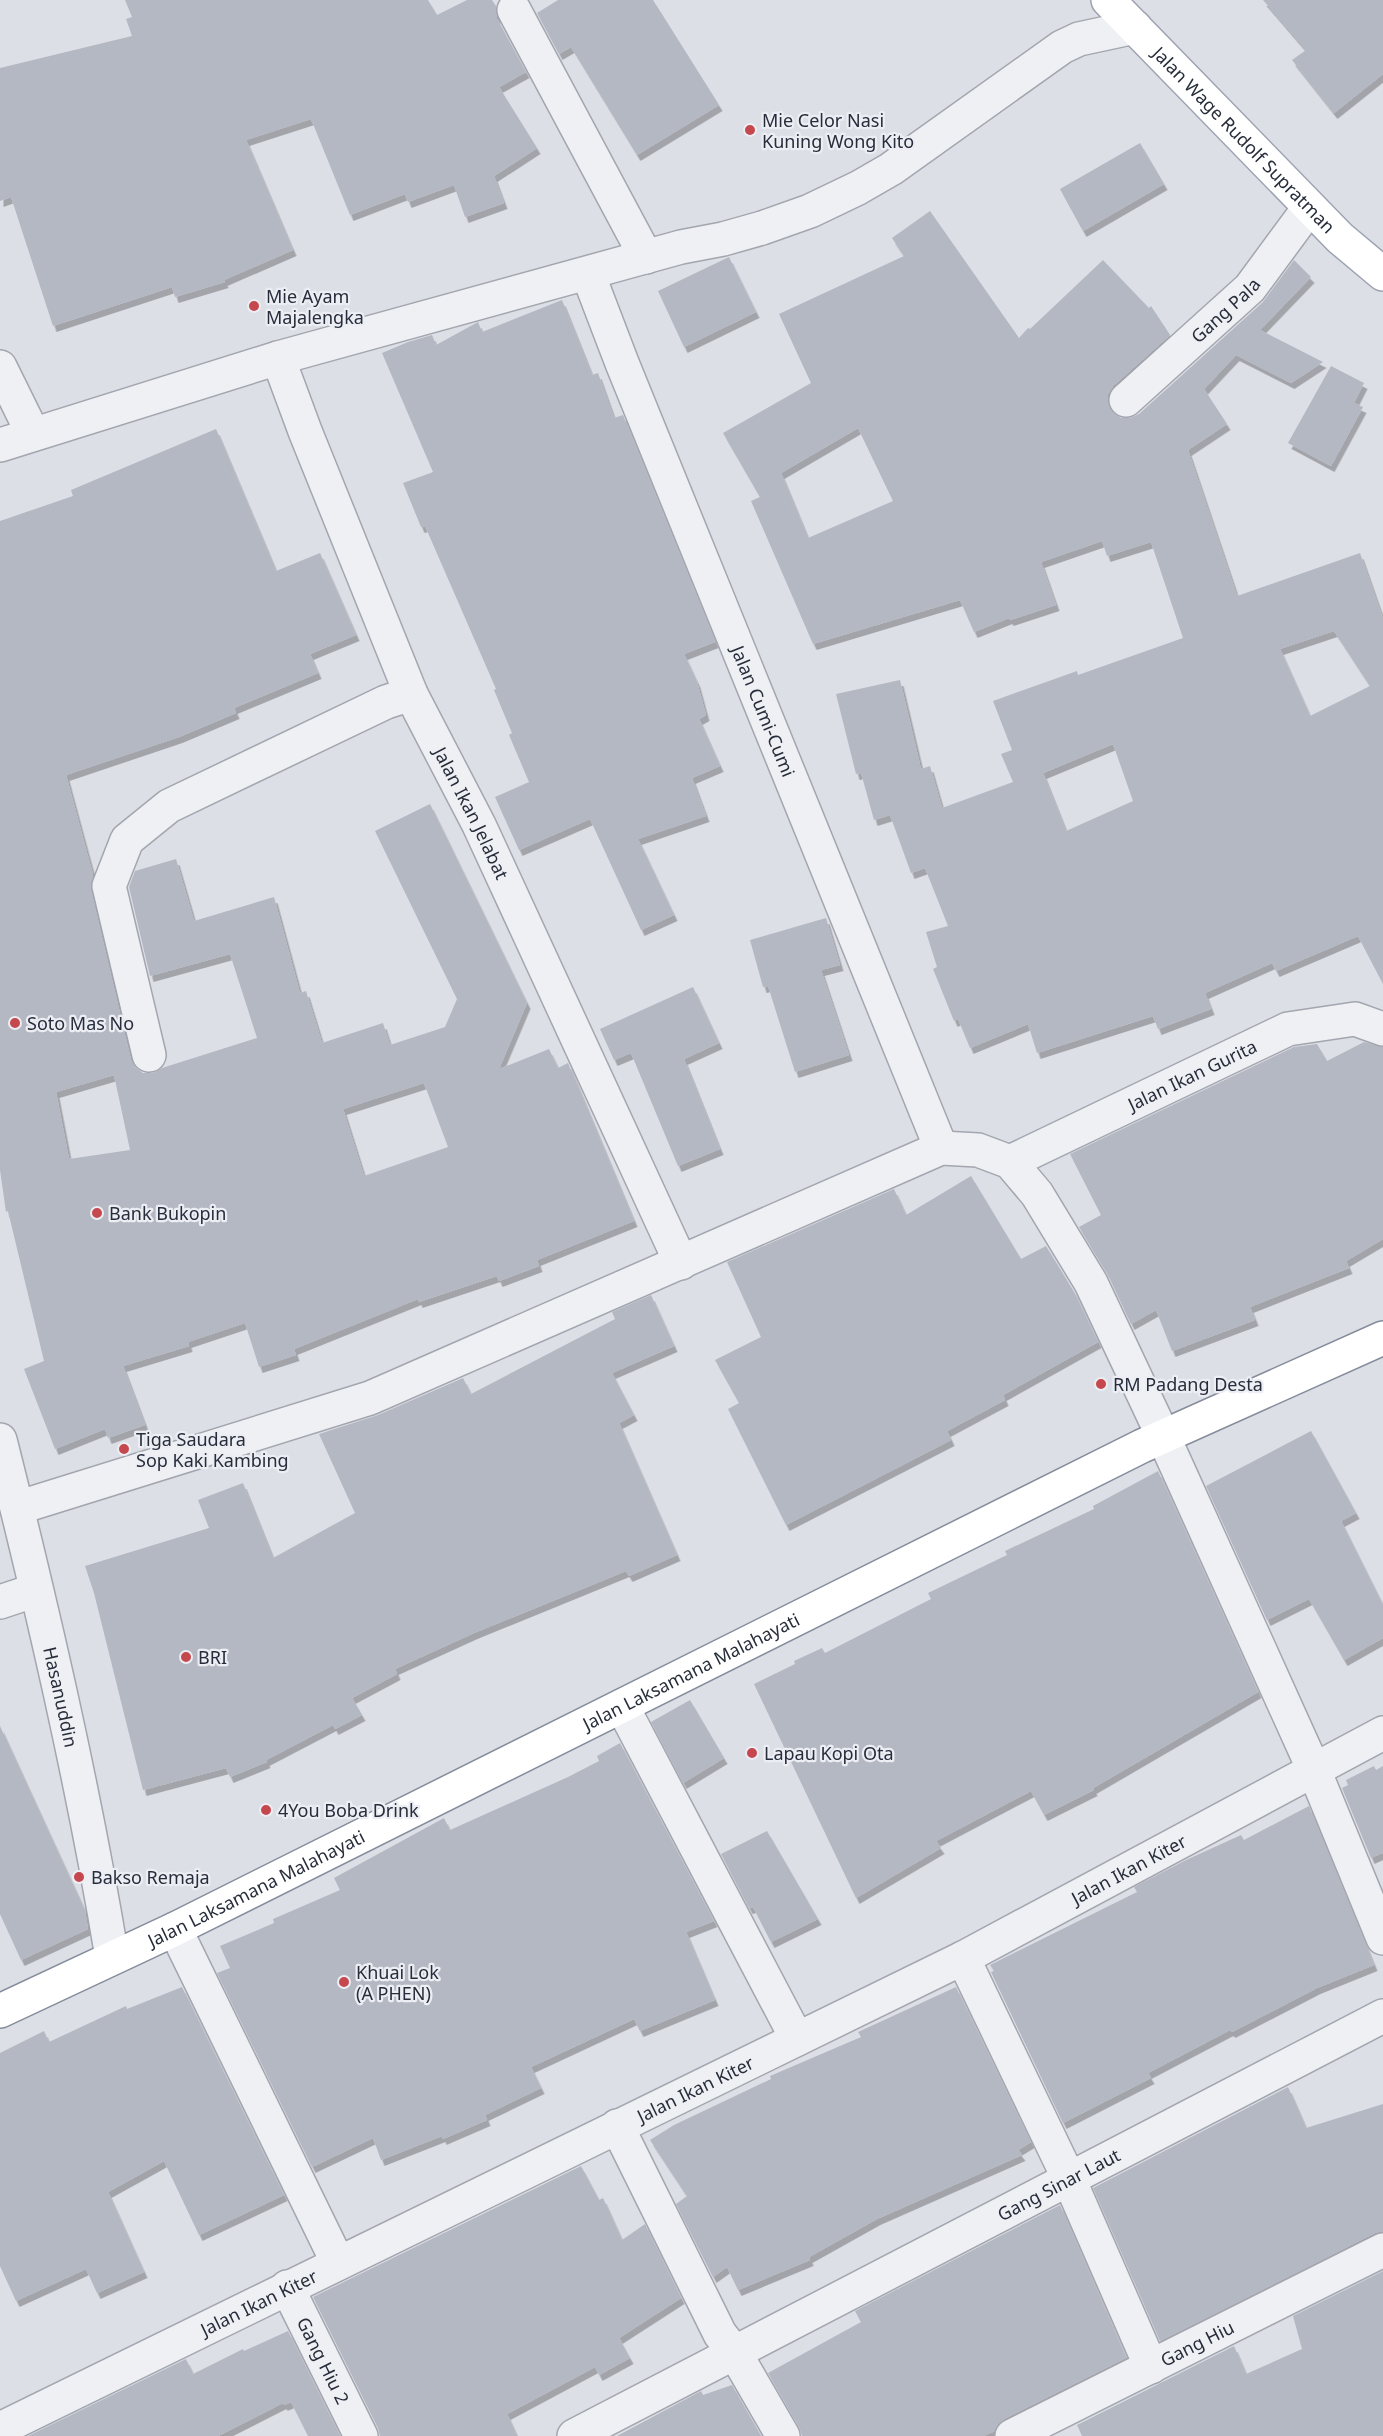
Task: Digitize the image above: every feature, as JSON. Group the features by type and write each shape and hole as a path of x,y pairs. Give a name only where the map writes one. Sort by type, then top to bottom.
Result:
{"main road":[{"name":"Jalan Wage Rudolf Supratman","path":"1108,0 1340,238 1383,274"},
{"name":"Jalan Laksamana Malahayati","path":"0,2011 175,1929 1163,1436 1383,1338"}],"street":[{"path":"514,10 646,257"},
{"path":"0,445 278,358 646,257 762,228 810,211 891,169 1062,46 1088,36 1135,27"},
{"name":"Gang Pala","path":"1126,400 1250,288 1310,207"},
{"name":"Jalan Cumi-Cumi","path":"588,274 622,363 941,1148"},
{"name":"Jalan Ikan Jelabat","path":"278,358 331,498 411,694 478,825 681,1263"},
{"path":"0,367 33,434"},
{"path":"149,1054 109,886 127,840 169,806 386,702 411,694"},
{"name":"Jalan Ikan Gurita","path":"1010,1162 1288,1029 1355,1019 1383,1029"},
{"path":"17,1508 370,1398 941,1148 978,1150 1010,1162 1037,1194 1091,1283 1314,1770 1383,1938"},
{"name":"Hasanuddin","path":"0,1440 36,1590 96,1863 112,1957"},
{"path":"0,1602 36,1590"},
{"path":"622,1706 797,2039"},
{"name":"Jalan Ikan Kiter","path":"0,2429 963,1958 1383,1733"},
{"path":"175,1929 338,2263"},
{"path":"963,1958 1070,2179 1151,2367"},
{"name":"Gang Sinar Laut","path":"573,2436 1383,2016"},
{"path":"617,2126 720,2334 735,2353 783,2436"},
{"name":"Gang Hiu","path":"1011,2436 1383,2250"},
{"name":"Gang Hiu 2","path":"287,2287 361,2436"}],"building":[{"path":"125,0 428,0 437,15 467,0 492,0 496,6 497,19 526,72 499,87 537,148 494,176 504,203 465,217 454,185 408,202 405,194 350,215 311,119 246,140 293,250 224,280 225,282 175,297 172,287 53,326 11,197 0,201 0,68 132,36 126,19 132,17"},
{"path":"558,0 653,0 719,105 637,155 571,47 559,54 537,13"},
{"path":"1263,0 1383,0 1383,74 1334,113 1292,60 1306,50"},
{"path":"1140,143 1164,184 1083,231 1060,189"},
{"path":"930,211 1019,338 1103,260 1149,308 1151,306 1170,335 1113,386 1108,394 1108,403 1112,412 1121,418 1130,418 1139,414 1263,302 1294,260 1311,277 1260,330 1323,362 1291,383 1236,355 1204,389 1227,424 1188,450 1237,596 1360,553 1383,619 1383,984 1358,936 1276,971 1272,963 1205,993 1211,1009 1158,1029 1153,1016 1037,1053 1028,1024 970,1048 958,1019 954,1021 933,969 937,967 926,932 948,926 925,868 911,873 890,815 874,820 861,773 856,774 836,694 900,680 921,769 930,766 942,808 1013,782 1001,754 1012,750 993,701 1077,671 1078,675 1183,638 1151,542 1107,556 1102,541 1041,562 1056,605 1010,620 1009,618 974,632 960,600 813,644 751,501 760,497 723,433 811,383 779,314 904,256 892,238","holes":["858,428 893,501 808,538 781,473","1334,631 1370,686 1310,716 1280,649","1113,744 1133,801 1066,831 1043,773"]},
{"path":"729,257 756,312 684,347 658,291"},
{"path":"562,300 592,375 598,373 614,418 623,415 715,642 684,654 697,682 706,715 699,719 720,766 692,778 706,816 638,839 674,915 641,930 590,819 519,850 495,797 529,782 509,735 512,733 494,690 496,689 425,526 421,527 403,483 433,472 382,353 432,335 436,345 478,322 482,332"},
{"path":"1331,366 1364,383 1354,403 1363,407 1331,466 1288,443"},
{"path":"216,429 276,571 320,553 356,635 310,654 318,673 234,708 236,713 179,737 66,775 93,875 91,890 131,1060 136,1068 143,1073 153,1073 162,1068 257,1038 230,954 150,976 129,887 135,871 176,859 194,921 274,897 300,993 306,991 322,1043 383,1023 390,1045 445,1027 457,999 375,831 430,804 527,1003 499,1069 549,1049 558,1068 568,1063 634,1221 537,1260 539,1266 499,1281 497,1276 419,1302 418,1299 294,1349 296,1355 259,1367 245,1323 188,1342 189,1346 123,1366 145,1425 108,1438 105,1429 55,1449 24,1369 44,1361 8,1211 6,1212 0,1170 0,521 73,496 71,490","holes":["114,1075 130,1150 69,1159 56,1092","424,1083 448,1147 364,1176 343,1109"]},
{"path":"826,918 840,965 821,970 849,1055 795,1072 768,986 763,987 750,940"},
{"path":"693,987 719,1043 684,1059 720,1149 678,1166 631,1053 614,1060 600,1029"},
{"path":"1364,1042 1383,1047 1383,1239 1346,1261 1349,1268 1250,1307 1255,1320 1172,1351 1156,1310 1131,1324 1108,1275 1079,1227 1101,1215 1070,1154 1294,1047 1317,1044 1327,1061"},
{"path":"971,1176 1021,1259 1046,1246 1074,1292 1098,1342 1003,1395 1005,1400 947,1431 951,1440 786,1525 728,1409 739,1403 715,1360 761,1337 727,1262 894,1189 906,1215"},
{"path":"651,1295 674,1346 612,1373 634,1415 619,1423 677,1555 629,1576 626,1571 474,1633 395,1669 397,1674 352,1698 362,1715 335,1729 333,1725 266,1760 267,1762 230,1777 226,1768 143,1790 94,1593 85,1566 209,1528 198,1500 243,1483 273,1558 355,1513 319,1434 378,1415 463,1378 471,1394 615,1319 612,1312"},
{"path":"1311,1431 1356,1513 1341,1521 1383,1605 1383,1638 1344,1660 1309,1599 1267,1620 1206,1486"},
{"path":"1158,1471 1258,1692 1093,1788 1094,1790 1044,1815 1031,1791 936,1841 941,1848 856,1898 754,1684 795,1664 794,1661 822,1648 825,1653 931,1599 928,1593 1007,1555 1005,1551 1094,1509 1093,1506"},
{"path":"690,1700 724,1758 683,1783 651,1722"},
{"path":"0,1726 85,1911 88,1929 21,1960 0,1914"},
{"path":"620,1743 714,1921 686,1932 715,2000 640,2031 634,2019 531,2067 541,2088 485,2115 487,2120 443,2139 442,2136 381,2160 373,2138 312,2167 217,1973 230,1968 220,1946 274,1923 273,1919 340,1890 334,1878 444,1818 450,1830 568,1777 599,1761 597,1756"},
{"path":"1374,1766 1376,1770 1383,1766 1383,1854 1371,1858 1342,1788 1348,1785 1346,1780"},
{"path":"1309,1806 1374,1965 1317,1988 1232,2032 1230,2030 1148,2073 1151,2078 1063,2123 991,1972 994,1971 990,1965 1137,1892 1134,1887 1186,1860 1241,1835 1244,1840"},
{"path":"767,1831 818,1919 771,1942 753,1907 749,1908 721,1854"},
{"path":"182,1987 284,2195 199,2235 164,2161 108,2192 144,2272 97,2293 86,2269 16,2301 0,2266 0,2053 44,2031 49,2042 126,2006 127,2009"},
{"path":"956,1987 1031,2142 1018,2150 1022,2155 877,2219 809,2257 810,2260 738,2290 727,2267 713,2277 676,2204 687,2196 650,2140 674,2125 771,2079 770,2076 861,2037 858,2032"},
{"path":"1288,2087 1306,2128 1383,2104 1383,2231 1160,2341 1093,2188"},
{"path":"581,2166 599,2200 603,2198 622,2240 645,2224 681,2298 619,2338 630,2358 599,2375 595,2367 507,2414 517,2436 380,2436 313,2297"},
{"path":"1060,2205 1126,2358 1004,2419 995,2431 983,2436 802,2436 768,2373 861,2322 855,2311"},
{"path":"1383,2271 1383,2436 1082,2436 1077,2425 1234,2346 1246,2374 1302,2349 1293,2316"},
{"path":"288,2331 340,2436 308,2436 291,2402 284,2405 283,2403 218,2436 28,2436 186,2359 193,2374 243,2349 244,2351"},
{"path":"732,2385 761,2436 617,2436 701,2391 703,2395"}],"place":[{"name":"Mie Celor Nasi Kuning Wong Kito","path":"750,130"},
{"name":"Mie Ayam Majalengka","path":"254,306"},
{"name":"Soto Mas No","path":"15,1023"},
{"name":"Bank Bukopin","path":"97,1213"},
{"name":"RM Padang Desta","path":"1101,1384"},
{"name":"Tiga Saudara Sop Kaki Kambing","path":"124,1449"},
{"name":"BRI","path":"186,1657"},
{"name":"Lapau Kopi Ota","path":"752,1753"},
{"name":"4You Boba Drink","path":"266,1810"},
{"name":"Bakso Remaja","path":"79,1877"},
{"name":"Khuai Lok (A PHEN)","path":"344,1982"}]}
